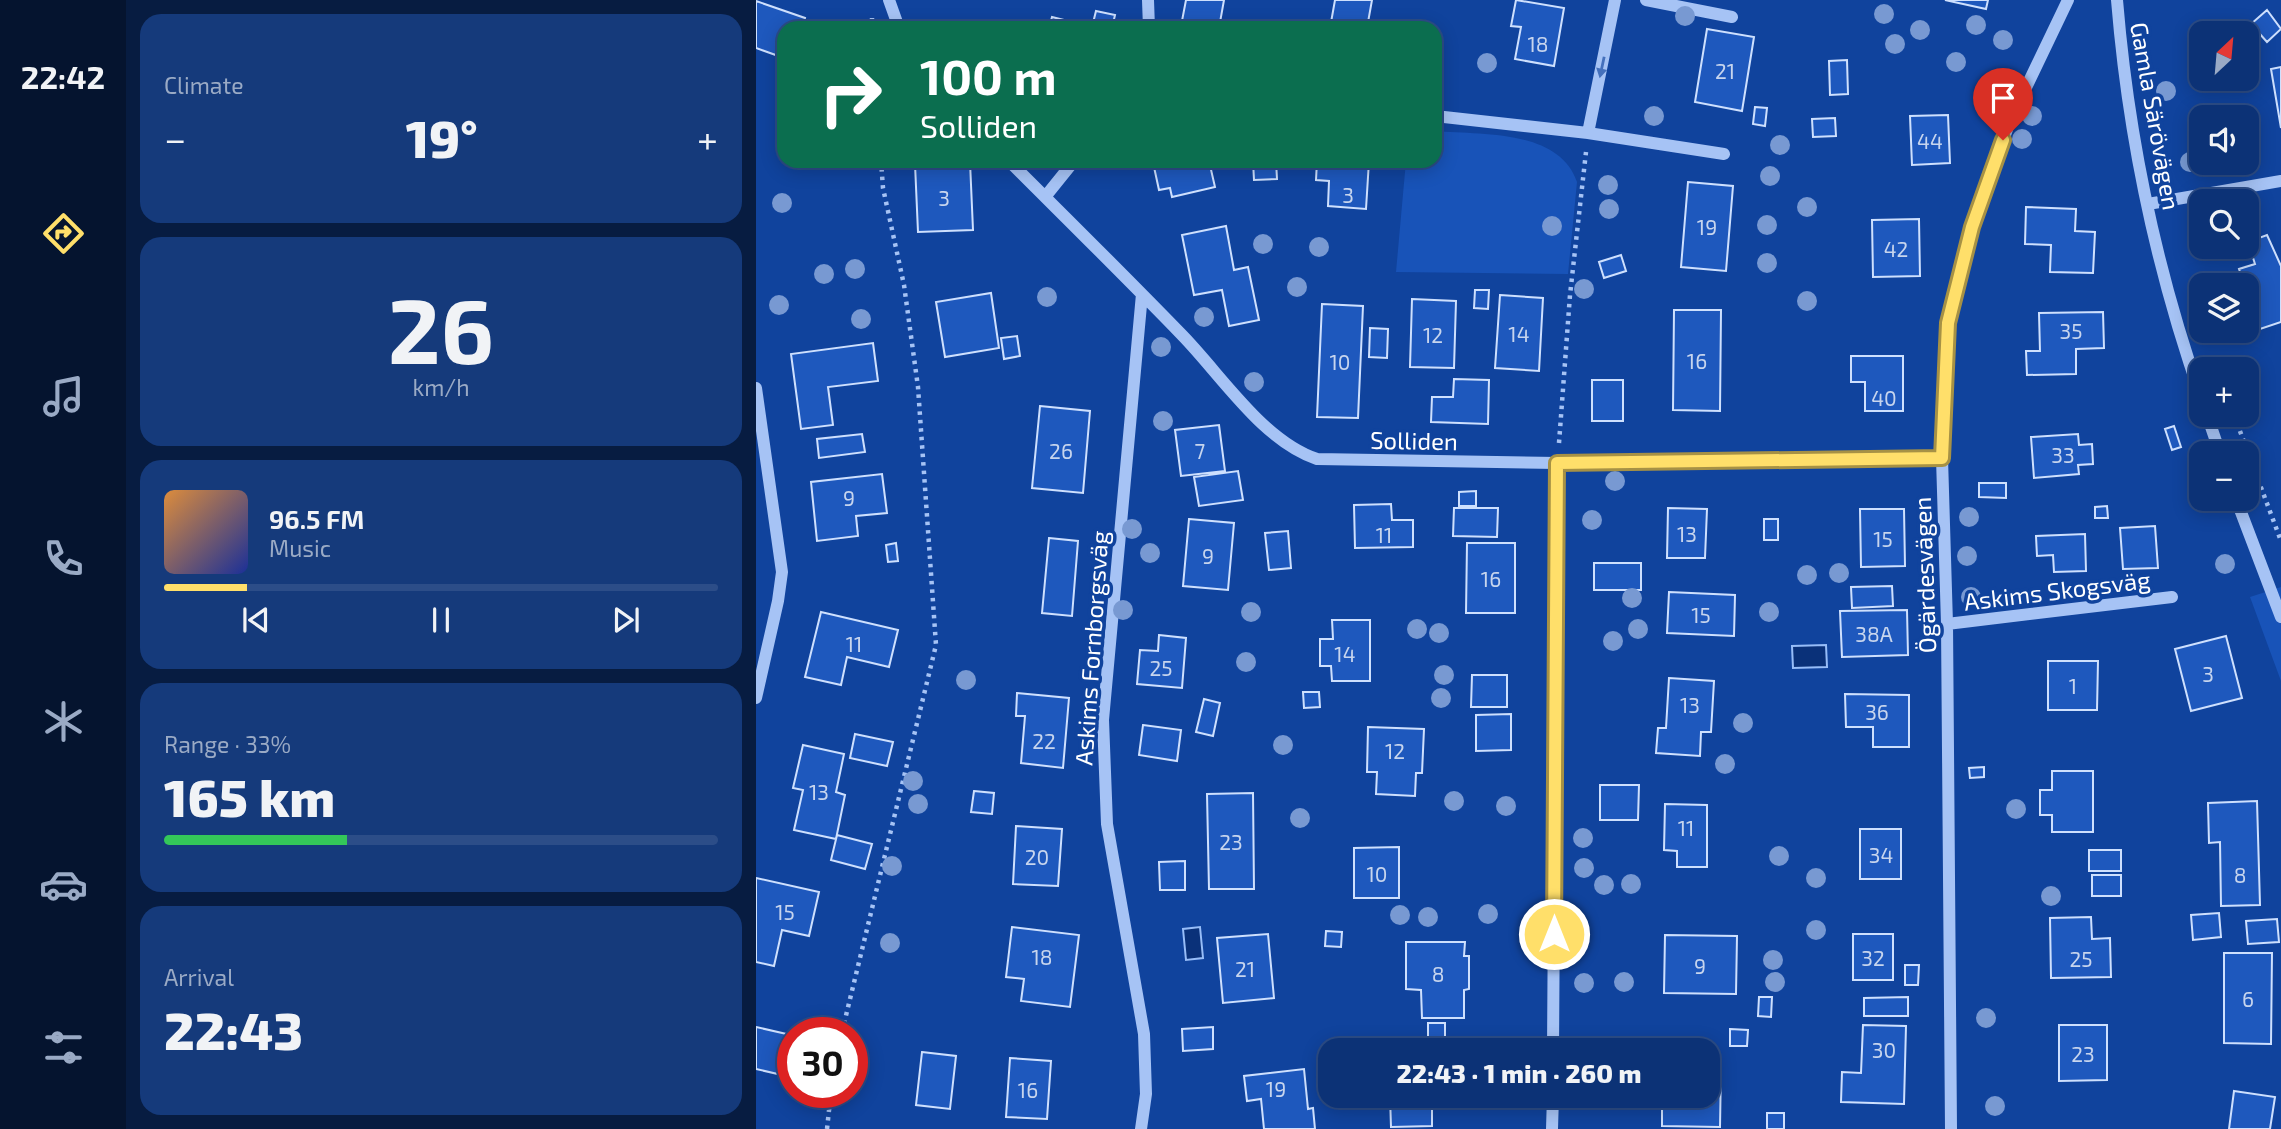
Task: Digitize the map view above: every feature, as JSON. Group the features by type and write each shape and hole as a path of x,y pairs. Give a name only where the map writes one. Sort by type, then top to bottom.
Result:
{"street":[{"path":"889,0 896,21"},
{"path":"1148,0 1149,21"},
{"path":"1588,134 1615,0"},
{"path":"1646,0 1732,17"},
{"name":"Ögärdesvägen","path":"1951,1129 1947,624 1942,458 1948,323 1972,227 2010,121 2068,0"},
{"name":"Gamla Särövägen","path":"2117,0 2133,130 2148,204 2190,357"},
{"path":"1442,117 1724,154"},
{"name":"Solliden","path":"1016,168 1142,294 1270,432 1299,453 1327,460 1557,463 1942,458"},
{"path":"1045,197 1068,168"},
{"path":"2148,204 2281,181"},
{"name":"Askims Fornborgsväg","path":"1141,1129 1146,1094 1144,1034 1107,824 1102,720 1142,294"},
{"path":"756,388 782,572 756,698"},
{"path":"1553,1038 1557,463"},
{"path":"2241,511 2281,617"},
{"name":"Askims Skogsväg","path":"1947,624 2172,597"},
{"path":"1552,1129 1553,1108"}],"path":[{"path":"1557,463 1570,295 1588,134"},
{"path":"846,1017 936,645 918,387 904,285 883,188 882,168"},
{"path":"2238,427 2281,541"},
{"path":"827,1129 829,1108"}],"shaded area":[{"path":"1442,131 1517,138 1554,152 1568,165 1577,182 1568,274 1396,272 1405,168 1442,168"},
{"path":"2281,587 2281,681 2250,597"},
{"path":"1826,645 1827,667 1793,668 1792,646"},
{"path":"1200,927 1203,958 1186,960 1183,929"}],"building":[{"path":"1186,0 1224,0 1220,21 1182,21"},
{"path":"1335,0 1372,0 1368,21 1331,21"},
{"path":"1516,0 1564,8 1554,66 1515,59 1521,27 1511,26"},
{"path":"1945,0 1988,0 1986,9"},
{"path":"756,1 805,18 804,21 777,21 777,56 756,48"},
{"path":"2267,10 2281,29 2267,42 2259,33 2259,21 2254,21"},
{"path":"1096,11 1115,15 1114,21 1094,21"},
{"path":"1052,17 1068,21 1051,21"},
{"path":"1707,29 1754,37 1742,111 1695,102"},
{"path":"1847,60 1848,94 1830,95 1829,61"},
{"path":"2281,67 2281,128 2271,69"},
{"path":"1755,107 1767,108 1765,126 1753,124"},
{"path":"1948,115 1950,163 1912,165 1910,116"},
{"path":"1835,118 1836,136 1813,137 1812,119"},
{"path":"915,168 970,168 973,230 918,232"},
{"path":"1154,168 1211,168 1215,187 1172,197 1170,188 1159,190"},
{"path":"1253,168 1276,168 1277,179 1254,180"},
{"path":"1317,168 1369,168 1366,209 1328,206 1329,181 1316,180"},
{"path":"1688,182 1733,186 1726,271 1681,267"},
{"path":"2026,207 2076,209 2075,231 2095,232 2093,273 2050,272 2051,245 2025,244"},
{"path":"1919,219 1920,276 1873,277 1872,220"},
{"path":"1226,226 1234,270 1248,267 1259,320 1229,326 1222,290 1194,295 1182,235"},
{"path":"2267,235 2281,266 2281,322 2260,329 2259,273 2240,273 2239,269 2255,264 2253,259 2259,259 2259,238"},
{"path":"1621,255 1626,271 1604,278 1599,262"},
{"path":"1475,290 1489,290 1488,309 1474,308"},
{"path":"991,293 999,348 945,357 936,302"},
{"path":"1500,295 1543,298 1539,371 1495,368"},
{"path":"1412,299 1456,301 1454,368 1410,367"},
{"path":"1322,304 1363,306 1358,418 1317,417"},
{"path":"1674,310 1721,310 1720,411 1673,410"},
{"path":"2103,312 2104,348 2076,349 2076,374 2027,375 2026,351 2040,351 2039,313"},
{"path":"1370,328 1388,329 1387,358 1369,357"},
{"path":"1017,336 1020,356 1004,359 1001,338"},
{"path":"873,343 878,381 828,387 833,425 801,429 791,354"},
{"path":"1851,356 1903,356 1903,411 1865,411 1865,382 1851,382"},
{"path":"1454,379 1489,380 1488,424 1431,422 1432,397 1453,397"},
{"path":"1592,380 1623,380 1623,421 1592,421"},
{"path":"1040,406 1090,411 1083,493 1032,488"},
{"path":"1219,425 1225,471 1181,476 1175,430"},
{"path":"2174,426 2181,447 2172,450 2165,429"},
{"path":"862,434 865,452 819,458 817,439"},
{"path":"2078,434 2079,445 2092,444 2093,464 2078,465 2079,474 2034,478 2031,437"},
{"path":"1238,471 1243,500 1199,506 1194,477"},
{"path":"882,474 887,513 856,516 858,536 817,541 811,482"},
{"path":"1979,483 2006,483 2006,498 1979,497"},
{"path":"1476,491 1476,506 1459,506 1459,492"},
{"path":"1391,504 1392,520 1413,520 1413,547 1355,548 1354,505"},
{"path":"2107,506 2108,518 2095,518 2095,507"},
{"path":"1454,508 1498,508 1497,537 1453,536"},
{"path":"1668,508 1707,509 1705,558 1667,558"},
{"path":"1860,509 1904,509 1905,566 1861,567"},
{"path":"1189,519 1234,523 1228,590 1183,586"},
{"path":"1764,519 1778,519 1778,540 1764,540"},
{"path":"2155,526 2158,568 2123,569 2120,528"},
{"path":"1288,531 1291,568 1269,570 1265,533"},
{"path":"2085,534 2086,571 2054,572 2053,555 2037,556 2036,536"},
{"path":"1049,538 1078,541 1072,616 1042,613"},
{"path":"896,543 898,561 888,562 886,545"},
{"path":"1467,543 1515,543 1515,613 1466,613"},
{"path":"1594,563 1641,563 1641,590 1594,590"},
{"path":"1892,586 1893,606 1852,608 1851,587"},
{"path":"1669,592 1735,595 1734,636 1667,633"},
{"path":"1907,610 1908,655 1842,657 1840,611"},
{"path":"821,612 898,630 889,667 847,657 841,685 805,677"},
{"path":"1332,620 1370,620 1370,681 1332,681 1331,666 1320,666 1320,639 1333,639"},
{"path":"1159,635 1186,638 1182,688 1137,684 1140,650 1158,651"},
{"path":"2226,636 2242,698 2191,711 2175,649"},
{"path":"2048,661 2098,661 2097,710 2048,710"},
{"path":"1472,675 1507,675 1507,707 1471,707"},
{"path":"1669,678 1714,681 1711,732 1701,732 1700,756 1656,753 1658,728 1666,728"},
{"path":"1303,692 1319,692 1320,707 1304,708"},
{"path":"1017,693 1069,698 1063,768 1021,763 1025,716 1016,716"},
{"path":"1845,694 1909,695 1909,747 1873,747 1873,727 1846,727"},
{"path":"1204,699 1220,703 1213,736 1196,732"},
{"path":"1511,714 1511,750 1476,751 1476,715"},
{"path":"1143,725 1181,730 1177,761 1139,755"},
{"path":"1368,727 1424,729 1422,773 1416,773 1415,796 1376,794 1377,772 1367,772"},
{"path":"855,734 893,742 887,766 850,758"},
{"path":"803,745 844,754 836,792 845,795 836,839 794,830 803,790 793,788"},
{"path":"1984,767 1984,777 1970,778 1969,768"},
{"path":"2052,771 2093,771 2093,832 2052,832 2052,815 2040,815 2040,790 2052,790"},
{"path":"1600,785 1639,785 1638,820 1600,820"},
{"path":"974,791 994,793 992,814 971,812"},
{"path":"1253,793 1254,889 1209,889 1207,794"},
{"path":"2257,801 2260,905 2221,906 2220,842 2209,843 2208,803"},
{"path":"1665,804 1707,805 1707,867 1677,867 1677,851 1664,850"},
{"path":"1016,826 1062,829 1058,886 1013,884"},
{"path":"1860,829 1901,829 1901,879 1860,879"},
{"path":"837,835 872,844 865,869 831,860"},
{"path":"1399,847 1399,898 1354,898 1354,848"},
{"path":"2089,850 2121,850 2121,871 2089,871"},
{"path":"1185,861 1185,890 1160,890 1159,862"},
{"path":"2092,875 2121,875 2121,896 2092,896"},
{"path":"756,878 819,892 809,936 782,930 774,966 756,962"},
{"path":"2219,913 2221,937 2193,940 2191,915"},
{"path":"2091,917 2092,939 2110,938 2111,977 2051,978 2050,918"},
{"path":"2277,919 2279,942 2248,944 2246,921"},
{"path":"1012,927 1079,935 1070,1007 1021,1001 1024,979 1006,977"},
{"path":"1326,931 1342,932 1341,947 1325,946"},
{"path":"1268,934 1274,998 1223,1003 1217,938"},
{"path":"1853,934 1893,934 1893,980 1853,980"},
{"path":"1665,935 1737,936 1736,994 1664,993"},
{"path":"1406,942 1465,942 1464,956 1469,956 1469,989 1464,990 1464,1018 1422,1018 1421,990 1406,989"},
{"path":"2224,953 2272,953 2271,1044 2224,1043"},
{"path":"1905,965 1919,965 1918,985 1905,985"},
{"path":"1759,997 1772,997 1771,1017 1758,1016"},
{"path":"1908,997 1908,1016 1864,1016 1864,998"},
{"path":"1428,1023 1445,1023 1445,1038 1428,1038"},
{"path":"1863,1025 1906,1026 1904,1104 1841,1102 1842,1072 1861,1073"},
{"path":"2059,1025 2107,1025 2107,1080 2059,1081"},
{"path":"756,1027 777,1032 777,1074 756,1069"},
{"path":"1213,1027 1213,1049 1183,1051 1182,1029"},
{"path":"1730,1029 1748,1030 1747,1046 1730,1046"},
{"path":"922,1052 956,1056 950,1109 916,1105"},
{"path":"1010,1058 1051,1061 1047,1119 1006,1117"},
{"path":"1721,1066 1720,1127 1662,1126 1662,1108 1720,1108"},
{"path":"1304,1069 1308,1109 1313,1108 1315,1129 1264,1129 1261,1099 1247,1101 1244,1076"},
{"path":"2234,1091 2275,1097 2270,1129 2229,1129"},
{"path":"1390,1108 1432,1108 1432,1126 1391,1127"},
{"path":"1767,1113 1784,1113 1784,1129 1767,1129"}],"route":[{"path":"1554,934 1557,463 1942,458 1948,323 1972,227 2003,140"}]}
